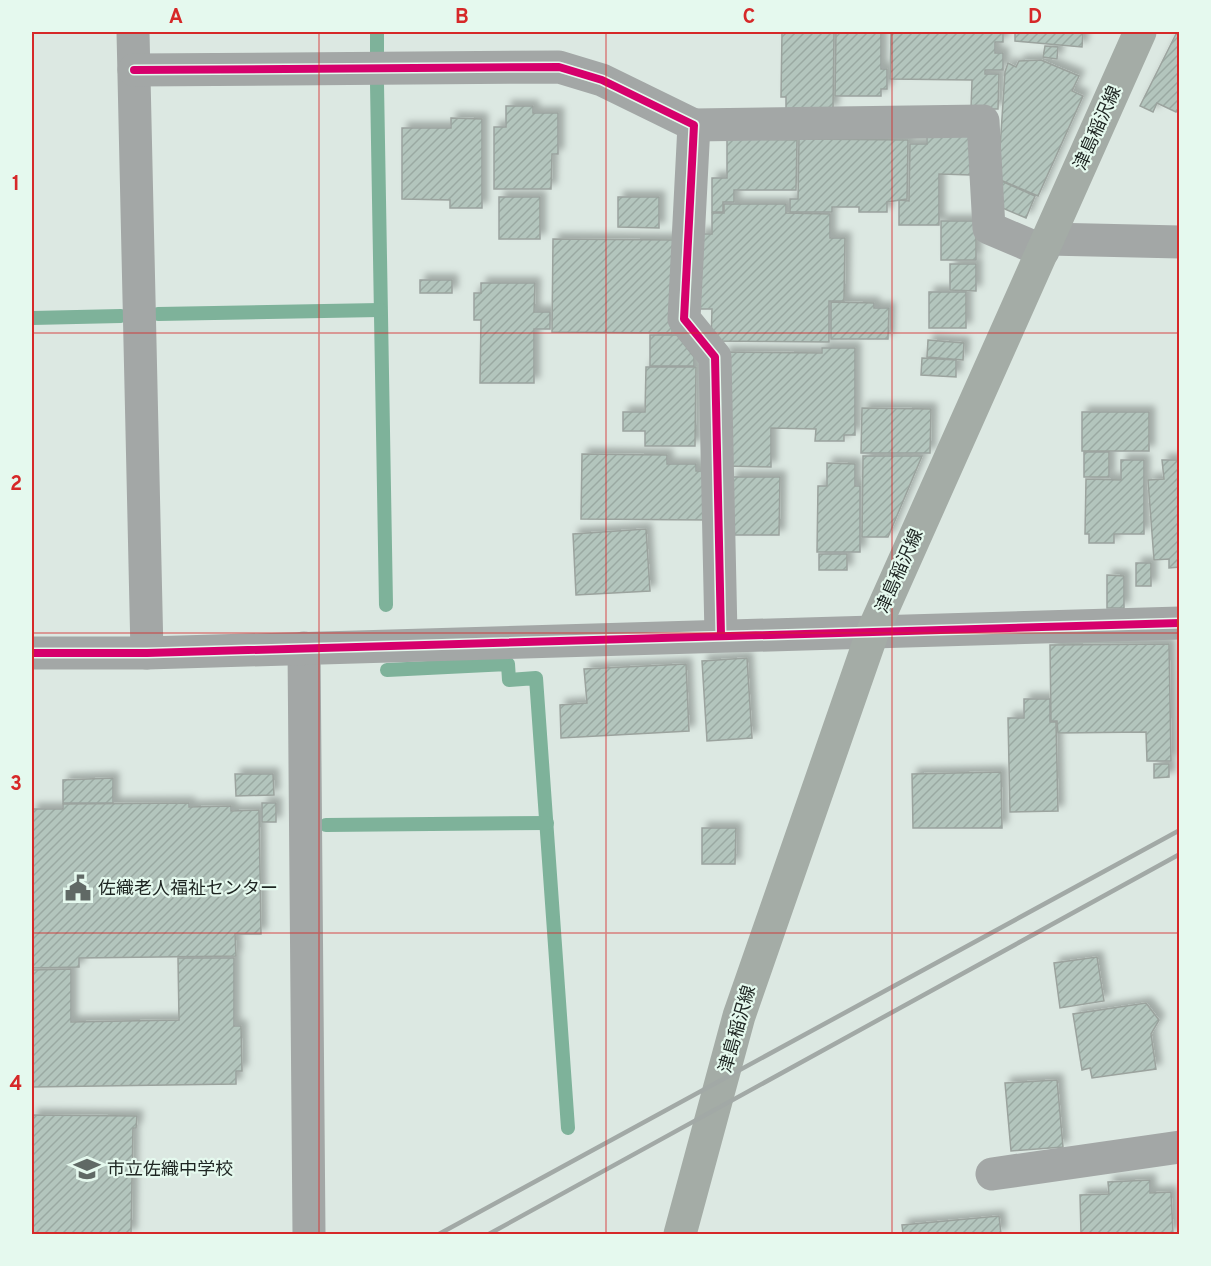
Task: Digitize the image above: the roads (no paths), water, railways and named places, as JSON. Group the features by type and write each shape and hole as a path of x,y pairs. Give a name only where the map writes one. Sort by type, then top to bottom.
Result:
{"main road":[{"name":"津島稲沢線","path":"680,1234 739,1016 873,631 1140,32"}],"street":[{"path":"134,32 147,653"},
{"path":"134,70 559,67 602,80 694,125 983,122 989,228 1045,245 1179,242"},
{"path":"694,125 684,319 715,357 721,635"},
{"path":"32,653 147,653 1179,623"},
{"path":"304,648 309,1234"},
{"path":"992,1174 1179,1147"}],"waterway":[{"path":"377,32 377,54"},
{"path":"377,84 386,605"},
{"path":"158,314 380,310"},
{"path":"32,318 121,316"},
{"path":"387,670 508,664 509,680 536,678 568,1128"},
{"path":"326,825 547,823"}],"railway":[{"path":"439,1234 1180,830"},
{"path":"489,1234 1180,854"}],"place":[{"name":"佐織老人福祉センター","path":"78,888"},
{"name":"市立佐織中学校","path":"87,1169"}]}
